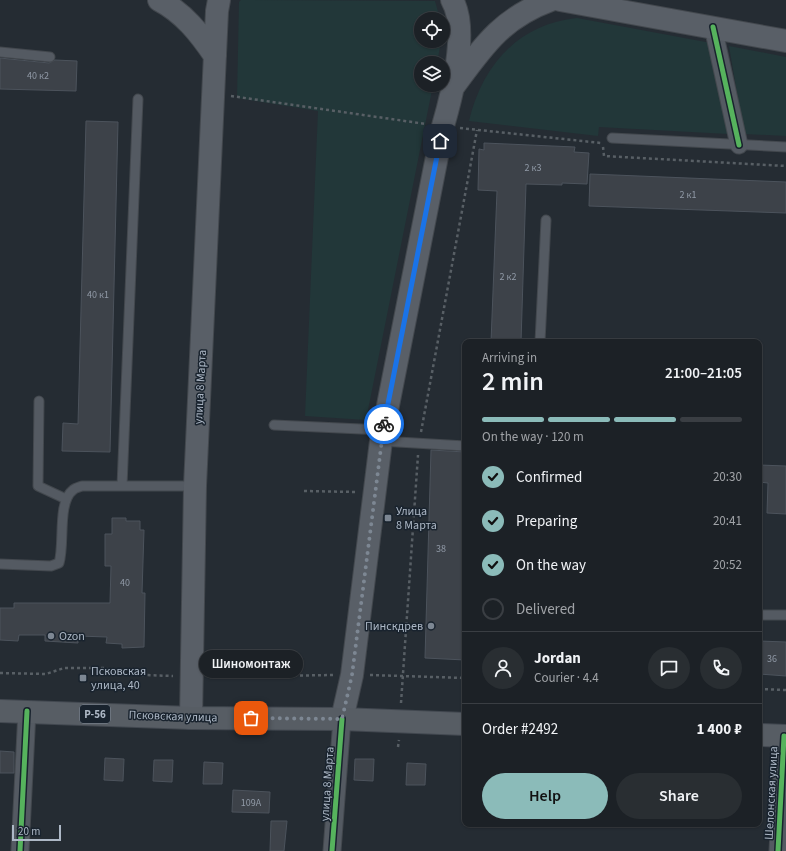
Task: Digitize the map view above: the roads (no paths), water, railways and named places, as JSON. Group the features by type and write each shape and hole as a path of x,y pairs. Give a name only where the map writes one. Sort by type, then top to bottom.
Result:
{"main road":[{"path":"160,0 173,7 198,32 215,56"},
{"name":"улица 8 Марта","path":"191,718 195,486 217,11 219,0"},
{"path":"452,0 458,16 459,36 454,87"},
{"path":"454,87 494,35 511,19 531,7 551,0"},
{"path":"560,0 786,41"},
{"name":"улица 8 Марта","path":"342,719 352,675 382,436 444,126 454,87"},
{"name":"Псковская улица","path":"0,711 191,718 342,719 462,724"},
{"path":"762,735 785,736"}],"street":[{"path":"713,28 740,145"},
{"path":"20,851 27,711"},
{"name":"улица 8 Марта","path":"332,851 342,719"},
{"name":"Шелонская улица","path":"778,851 785,736"}],"lane":[{"path":"0,52 50,57"},
{"path":"122,486 138,99"},
{"path":"612,138 786,147"},
{"path":"540,339 546,220"},
{"path":"39,401 38,486 66,499"},
{"path":"274,425 462,446"},
{"path":"0,564 52,566 59,563 62,554 62,533 66,499 73,490 82,486 195,486"},
{"path":"762,615 786,615"}],"place":[{"name":"Улица 8 Марта","path":"388,518"},
{"name":"Пинскдрев","path":"431,626"},
{"name":"Ozon","path":"51,636"},
{"name":"Псковская улица, 40","path":"83,678"},
{"name":"Шиномонтаж","path":"251,718"}]}
